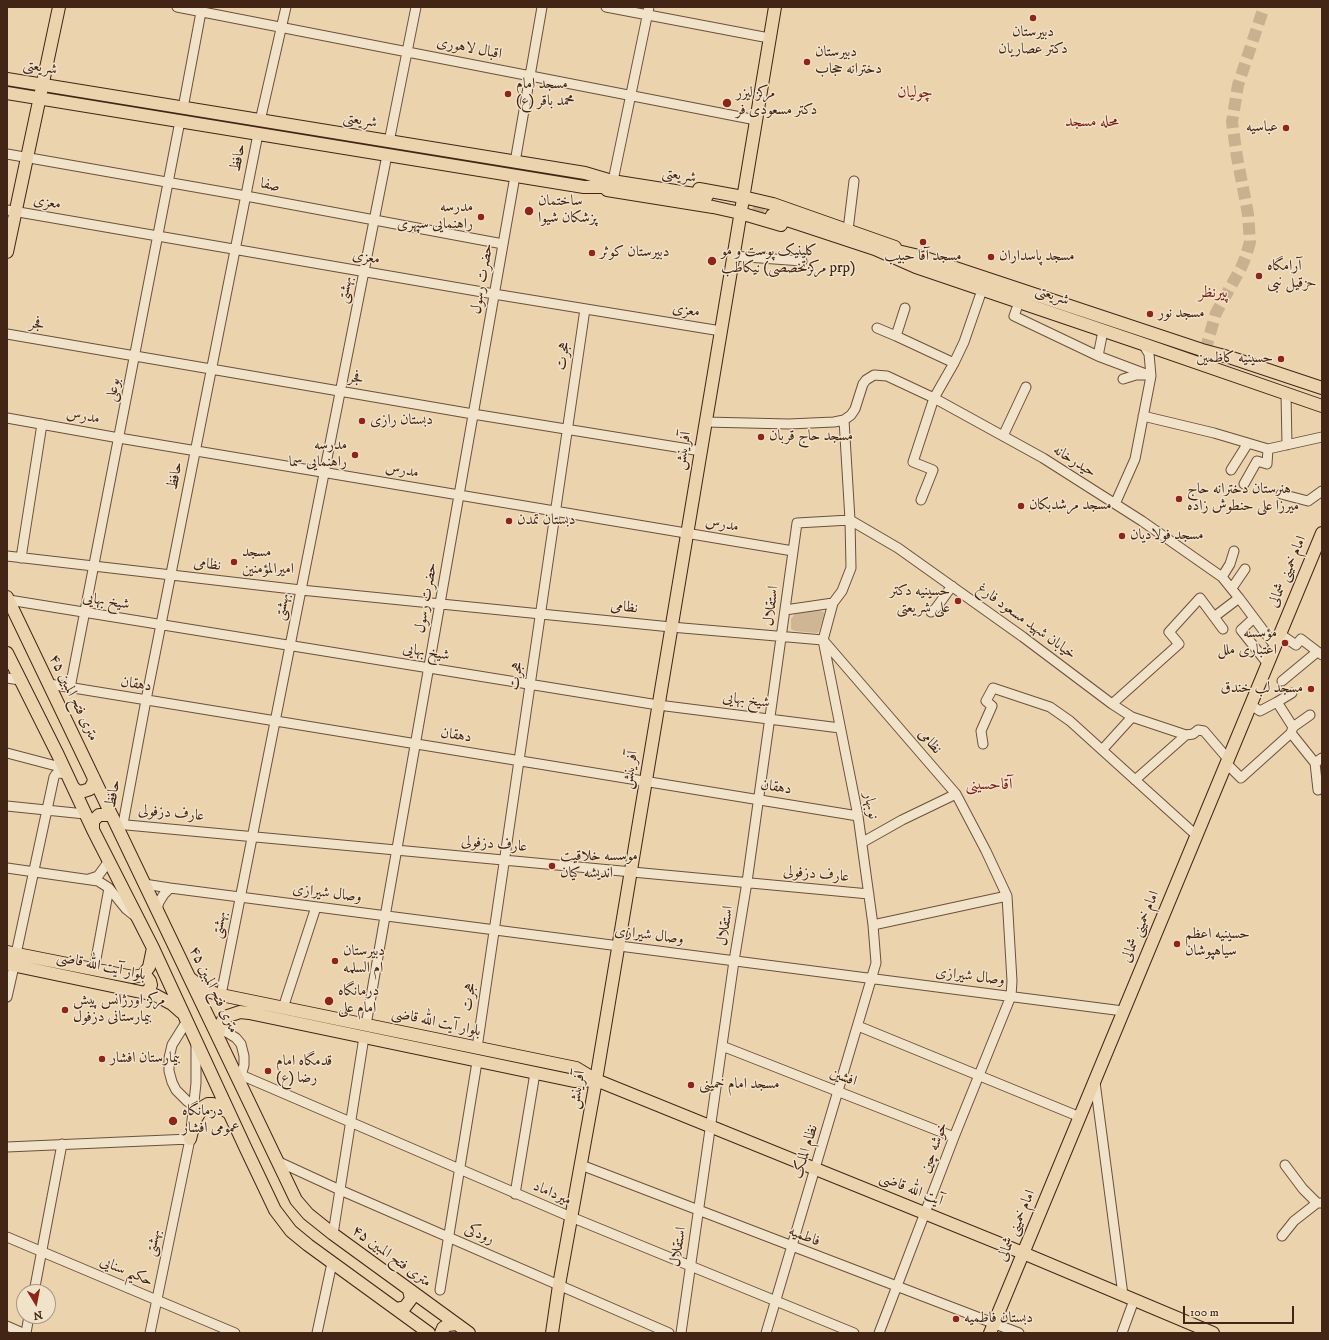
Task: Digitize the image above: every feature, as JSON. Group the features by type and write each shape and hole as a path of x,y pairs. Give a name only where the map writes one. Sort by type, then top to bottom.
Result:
{"main road":[{"path":"7,252 11,211 27,158 59,7"},
{"name":"آفرینش","path":"552,1333 558,1285 596,1080 775,7"},
{"name":"شریعتی","path":"7,79 585,173 612,181 707,198"},
{"name":"شریعتی","path":"7,93 584,187 612,186 707,198"},
{"path":"585,173 614,176 707,198 740,213 771,213 848,230 917,262"},
{"path":"707,198 743,197 771,213 917,262"},
{"name":"شریعتی","path":"917,262 982,290 1197,362 1322,406"},
{"name":"شریعتی","path":"917,262 1232,358 1322,388"},
{"path":"1202,350 1230,364 1322,395"},
{"path":"1197,362 1229,367 1322,399"},
{"name":"امام خمینی شمالی","path":"992,1328 1322,533"},
{"name":"۴۵ متری فتح المبین","path":"8,598 93,776 118,823 144,884 240,1078 284,1177 300,1206 334,1234 469,1333"},
{"path":"7,653 85,814 154,948 185,1018 272,1203 291,1231 332,1263 429,1333"},
{"path":"73,787 81,792 86,792 93,785 93,776"},
{"path":"93,830 93,821 99,815 112,816 118,823"},
{"path":"11,959 94,970 133,977 143,975 149,967 154,948"},
{"name":"بلوار آیت‌ الله قاضی","path":"11,959 156,995 172,1004 185,1018"},
{"path":"143,975 147,977 151,985 149,990 145,992"},
{"name":"بلوار آیت الله قاضی","path":"190,978 204,990 220,995 576,1068 596,1080"},
{"name":"بلوار آیت الله قاضی","path":"218,1033 223,1020 228,1016 240,1012 574,1081 596,1080"},
{"path":"364,1037 366,1025"},
{"name":"آیت الله قاضی","path":"596,1080 1023,1253 1213,1333"},
{"path":"190,1139 195,1120 203,1106 212,1104 229,1113"},
{"path":"396,1309 400,1309 411,1299 409,1290"},
{"path":"441,1333 443,1328 448,1325 456,1324"}],"street":[{"name":"اقبال لاهوری","path":"177,7 756,120"},
{"path":"260,120 286,7"},
{"path":"390,142 416,7"},
{"path":"515,162 542,7"},
{"path":"606,7 648,11 769,38"},
{"path":"614,176 648,11"},
{"path":"183,108 201,12"},
{"name":"بوعلی","path":"70,688 180,121"},
{"name":"حافظ","path":"118,823 146,700 258,134"},
{"name":"صفا","path":"7,154 246,196 503,244"},
{"name":"بهشتی","path":"220,995 387,155"},
{"name":"حضرت رسول","path":"366,1025 515,176"},
{"path":"848,230 854,181"},
{"name":"معزی","path":"11,211 494,294 721,330"},
{"path":"733,256 802,261"},
{"path":"922,500 933,470 913,462 934,398 954,364 966,336 982,290"},
{"path":"1019,302 1014,316 1098,356 1151,376"},
{"path":"896,336 905,308"},
{"name":"هجرت","path":"477,1048 585,309"},
{"path":"878,328 954,364"},
{"path":"1098,356 1104,331"},
{"name":"فجر","path":"7,334 473,414 701,451"},
{"path":"1115,504 1135,459 1151,376 1149,354 1144,344"},
{"name":"حیدرخانه","path":"844,420 851,415 855,409 866,380 874,375 887,376 934,398 1047,460 1142,521 1222,578 1232,588 1275,646"},
{"path":"1123,379 1136,375 1151,376"},
{"path":"1003,436 1026,387"},
{"path":"1286,394 1287,445"},
{"path":"1143,416 1214,433 1268,449 1322,437"},
{"name":"مدرس","path":"7,418 793,551"},
{"path":"705,422 789,424 844,420 850,520 851,568 842,592 833,603 822,640"},
{"path":"21,558 42,424"},
{"path":"1231,470 1248,443"},
{"path":"1244,484 1257,461 1267,464 1268,449"},
{"path":"1281,494 1308,501 1322,490"},
{"name":"استقلال","path":"681,1333 798,523 850,520"},
{"name":"خیابان شهید مسعود فارغ","path":"850,520 898,548 1132,717 1186,735 1193,734 1198,730 1204,731 1227,761"},
{"path":"1222,578 1230,564 1234,551"},
{"name":"نظامی","path":"7,556 300,590 671,627 822,640 956,794 986,851 1007,896 1012,981 1011,996"},
{"path":"1232,588 1245,569"},
{"path":"931,612 936,608 952,586"},
{"name":"شیخ بهایی","path":"8,598 85,613 658,705 771,718 840,728"},
{"path":"1112,704 1179,644 1168,632 1200,598 1224,629"},
{"path":"1214,617 1239,598"},
{"path":"785,610 833,603"},
{"path":"1254,618 1241,630 1268,664"},
{"path":"1280,634 1296,645 1301,639 1320,653 1282,681"},
{"name":"نوبهار","path":"822,640 863,842 876,962 872,978"},
{"path":"7,678 20,680"},
{"name":"دهقان","path":"49,684 858,816"},
{"path":"983,744 981,731 992,706 986,701 993,688 1050,707 1070,721 1196,836"},
{"path":"1251,705 1260,711 1292,693"},
{"path":"1277,702 1292,730 1319,761 1318,790"},
{"path":"1227,761 1241,778 1310,715"},
{"path":"1102,750 1132,717"},
{"path":"1135,780 1186,735"},
{"path":"7,752 65,771"},
{"path":"7,997 11,959 54,777 59,772 65,771"},
{"path":"863,842 902,820 956,794"},
{"path":"7,806 85,814"},
{"name":"عارف دزفولی","path":"118,823 869,894"},
{"path":"88,880 98,876 109,861"},
{"path":"7,868 98,881 109,888 126,909 139,920"},
{"name":"وصال شیرازی","path":"144,884 1124,1011"},
{"path":"94,970 109,888"},
{"path":"157,910 159,902 170,888"},
{"path":"873,925 1007,896"},
{"path":"283,1008 316,907"},
{"name":"نظام الملک","path":"766,1333 872,978"},
{"name":"خوشه چین","path":"879,1333 954,1137 1011,996"},
{"path":"185,1018 172,1045 169,1058 169,1071 176,1090 194,1106"},
{"path":"858,1026 1080,1117"},
{"path":"218,1033 228,1033 236,1038 240,1044 244,1056 244,1065 240,1078"},
{"path":"334,1234 364,1037"},
{"name":"بهشتی","path":"150,1333 190,1139 197,1068 196,1040"},
{"name":"افشین","path":"722,1046 954,1137"},
{"path":"440,1290 477,1062"},
{"path":"515,1194 534,1073"},
{"name":"میرداماد","path":"240,1078 351,1123 515,1194 854,1333"},
{"path":"1094,1081 1123,1295"},
{"path":"7,1147 190,1139"},
{"path":"36,1284 62,1144"},
{"name":"رودکی","path":"277,1161 340,1190 669,1333"},
{"name":"فاطمیه","path":"581,1165 897,1287 992,1328 1019,1333"},
{"path":"1282,1236 1294,1221 1320,1203 1303,1189 1285,1165"},
{"name":"حکیم سنایی","path":"7,1237 235,1333"},
{"path":"317,1333 332,1263"},
{"path":"1122,1333 1134,1300"},
{"path":"7,1326 24,1333"}],"shaded area":[{"path":"818,610 824,612 824,615 817,633 795,631 791,629 791,619 795,614"}],"tunnel":[{"path":"1205,351 1216,313 1241,268 1250,242 1248,214 1232,122 1238,85 1264,7"},
{"path":"736,201 773,211"}],"place":[{"name":"دبیرستان دکتر عصاریان","path":"1033,18"},
{"name":"دبیرستان دخترانه حجاب","path":"807,62"},
{"name":"مسجد امام محمد باقر (ع)","path":"508,94"},
{"name":"مرکز لیزر دکتر مسعودی فر","path":"727,103"},
{"name":"عباسیه","path":"1286,128"},
{"name":"ساختمان پزشکان شیوا","path":"529,211"},
{"name":"مدرسه راهنمایی سپهری","path":"481,217"},
{"name":"مسجد آقا حبیب","path":"923,242"},
{"name":"دبیرستان کوثر","path":"592,253"},
{"name":"مسجد پاسداران","path":"991,257"},
{"name":"کلینیک پوست و مو نیکاطب (مرکزتخصصی prp)","path":"712,261"},
{"name":"آرامگاه حزقیل نبی","path":"1259,276"},
{"name":"مسجد نور","path":"1150,314"},
{"name":"حسینیه کاظمین","path":"1281,359"},
{"name":"دبستان رازی","path":"362,421"},
{"name":"مسجد حاج قربان","path":"761,437"},
{"name":"مدرسه راهنمایی سما","path":"355,455"},
{"name":"هنرستان دخترانه حاج میرزا علی حنطوش زاده","path":"1179,499"},
{"name":"مسجد مرشدبکان","path":"1021,506"},
{"name":"دبستان تمدن","path":"509,521"},
{"name":"مسجد فولادیان","path":"1122,536"},
{"name":"مسجد امیرالمؤمنین","path":"234,562"},
{"name":"حسینیه دکتر علی شریعتی","path":"958,601"},
{"name":"مؤسسه اعتباری ملل","path":"1285,643"},
{"name":"مسجد لب خندق","path":"1311,689"},
{"name":"موسسه خلاقیت اندیشه کیان","path":"552,866"},
{"name":"حسینیه اعظم سیاهپوشان","path":"1177,944"},
{"name":"دبیرستان ام السلمه","path":"335,961"},
{"name":"درمانگاه امام علی","path":"329,1001"},
{"name":"مرکز اورژانس پیش بیمارستانی دزفول","path":"65,1010"},
{"name":"بیمارستان افشار","path":"102,1059"},
{"name":"قدمگاه امام رضا (ع)","path":"268,1071"},
{"name":"مسجد امام خمینی","path":"691,1085"},
{"name":"درمانگاه عمومی افشار","path":"173,1121"},
{"name":"دبستان فاطمیه","path":"956,1319"}],"district":[{"name":"چولیان","path":"915,94"},
{"name":"محله مسجد","path":"1092,123"},
{"name":"پیرنظر","path":"1213,294"},
{"name":"آقاحسینی","path":"989,786"}]}
